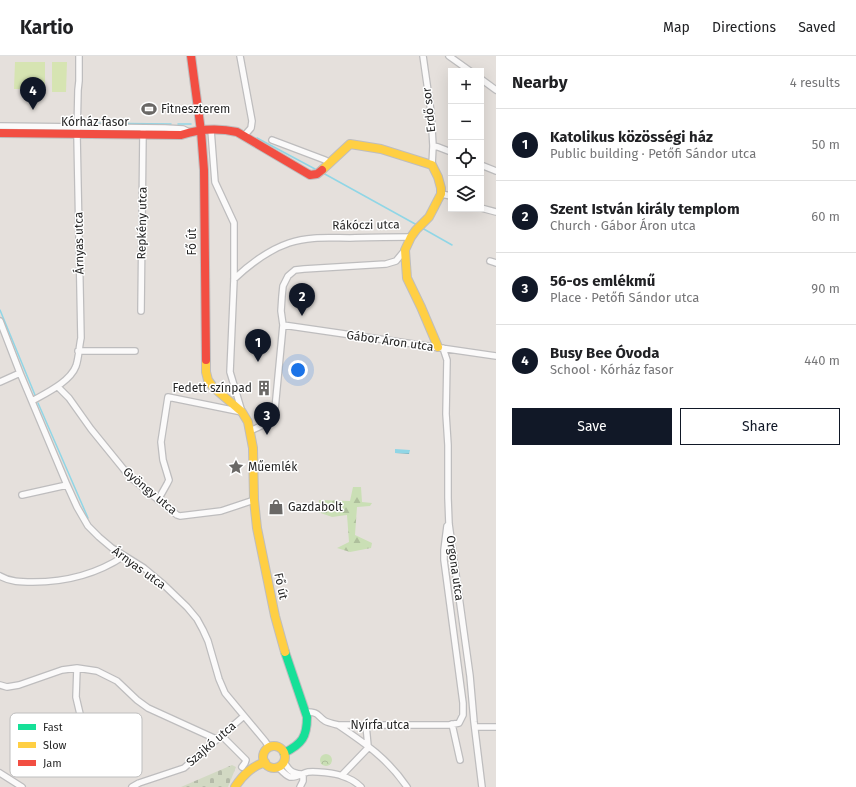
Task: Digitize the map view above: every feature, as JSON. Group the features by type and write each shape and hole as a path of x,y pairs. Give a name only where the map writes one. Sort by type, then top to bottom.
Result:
{"main road":[{"name":"Fő út","path":"191,56 201,131 204,170 204,330 206,372 212,387 242,412 248,422 254,454 254,500 257,528 275,616 307,717 305,735 300,743 293,749 284,753"},
{"path":"201,131 231,130 237,132 310,175 317,174 350,144 359,144 432,165 438,177 441,194"},
{"name":"Kórház fasor","path":"0,133 143,131 181,135 189,132 201,131"},
{"name":"Rákóczi utca","path":"414,233 428,217 441,194"},
{"path":"414,233 405,250 407,278 440,348"},
{"path":"270,747 278,747 284,753 285,757 281,765 275,768 269,766 264,760 265,751 270,747"},
{"path":"235,787 246,772 265,762"}],"street":[{"name":"Árnyas utca","path":"32,401 58,387 76,367 81,338 78,131 79,56"},
{"path":"240,56 252,121 251,128 244,136"},
{"name":"Erdő sor","path":"423,56 431,112 433,146 432,165"},
{"path":"449,56 466,68"},
{"path":"484,81 496,90"},
{"name":"Kórház fasor","path":"0,126 78,131"},
{"name":"Fő út","path":"211,130 215,182 234,223 234,279 230,372 242,412"},
{"name":"Repkény utca","path":"141,311 143,131"},
{"path":"272,140 325,160 329,163"},
{"path":"433,146 438,146 448,151"},
{"path":"484,166 496,171"},
{"path":"441,194 448,195"},
{"path":"484,209 496,212"},
{"name":"Rákóczi utca","path":"234,279 246,268 276,248 304,239 414,233"},
{"path":"250,431 268,422 273,416 275,409 283,325 281,311 282,296 283,286 288,276 295,270 321,267 386,264 396,260 405,250"},
{"name":"Árnyas utca","path":"0,321 67,486 88,526 99,538 144,568 162,583 197,619 208,640 219,679 225,693 270,747"},
{"name":"Gábor Áron utca","path":"283,325 496,356"},
{"name":"Orgona utca","path":"440,348 446,360 448,498 450,524 470,676 482,787"},
{"path":"78,351 135,351"},
{"path":"0,382 20,373"},
{"name":"Gyöngy utca","path":"58,387 69,398 96,436 130,477 180,516 221,511 254,500"},
{"path":"158,500 169,480 164,460 162,442 168,397 242,412"},
{"path":"22,495 67,486"},
{"name":"Nyírfa utca","path":"305,712 318,714 325,721 338,725 366,726 459,723 464,715 463,703 444,560 447,526 450,524"},
{"path":"0,576 8,581 23,582 61,580 92,572 116,562 124,556"},
{"path":"0,685 7,687 19,685 62,670 77,668 97,671 117,681 148,708 219,737 246,760 242,767"},
{"path":"77,668 76,697 80,713"},
{"name":"Szajkó utca","path":"132,787 139,783 184,768 244,716"},
{"path":"452,724 460,760"},
{"path":"338,725 386,761 399,775 407,787"},
{"path":"342,775 367,749 366,726"},
{"path":"475,727 496,727"},
{"path":"281,765 283,773 288,776 294,777 308,772 342,775 357,783 361,787"},
{"path":"0,773 22,787"},
{"path":"300,787 303,781 303,774"}],"green space":[{"path":"15,62 45,62 45,89 14,89"},
{"path":"52,62 67,62 66,92 52,92"},
{"path":"353,487 361,487 362,502 372,503 370,506 357,507 355,535 372,543 371,548 350,552 337,548 349,542 347,515 332,517 318,512 319,500 350,501"},
{"path":"324,754 328,754 332,760 328,766 324,766 320,762 320,758"},
{"path":"232,765 236,767 228,787 181,787"}],"water":[{"path":"395,449 410,450 409,454 395,453"}],"waterway":[{"path":"65,123 75,123"},
{"path":"81,123 171,124"},
{"path":"178,124 191,124"},
{"path":"257,138 315,169"},
{"path":"323,173 417,225"},
{"path":"422,228 452,245"},
{"path":"0,310 35,395"},
{"path":"38,403 88,518"}],"traffic: fast":[{"path":"284,753 299,743 304,735 307,724 307,717 285,652"}],"traffic: slow":[{"path":"322,170 350,144 381,149 432,165 438,177 441,194 429,217 416,230 405,250 407,278 438,347"},
{"path":"206,360 208,380 213,387 242,412 248,422 253,448 254,500 257,528 275,616 285,652"},
{"path":"274,746 282,749 285,757 282,765 274,768 266,765 263,757 266,749 274,746"},
{"path":"235,787 248,772 265,762"}],"traffic: jam":[{"path":"191,56 201,131 204,170 206,360"},
{"path":"0,133 181,135 202,130 230,131 237,132 310,175 317,174 322,170"}],"place":[{"name":"Fitneszterem","path":"149,109"},
{"name":"Busy Bee Óvoda","path":"33,110"},
{"name":"Szent István király templom","path":"302,316"},
{"name":"Katolikus közösségi ház","path":"258,362"},
{"name":"Fedett színpad","path":"264,388"},
{"name":"56-os emlékmű","path":"267,435"},
{"name":"Műemlék","path":"236,467"},
{"name":"Gazdabolt","path":"276,507"}]}
